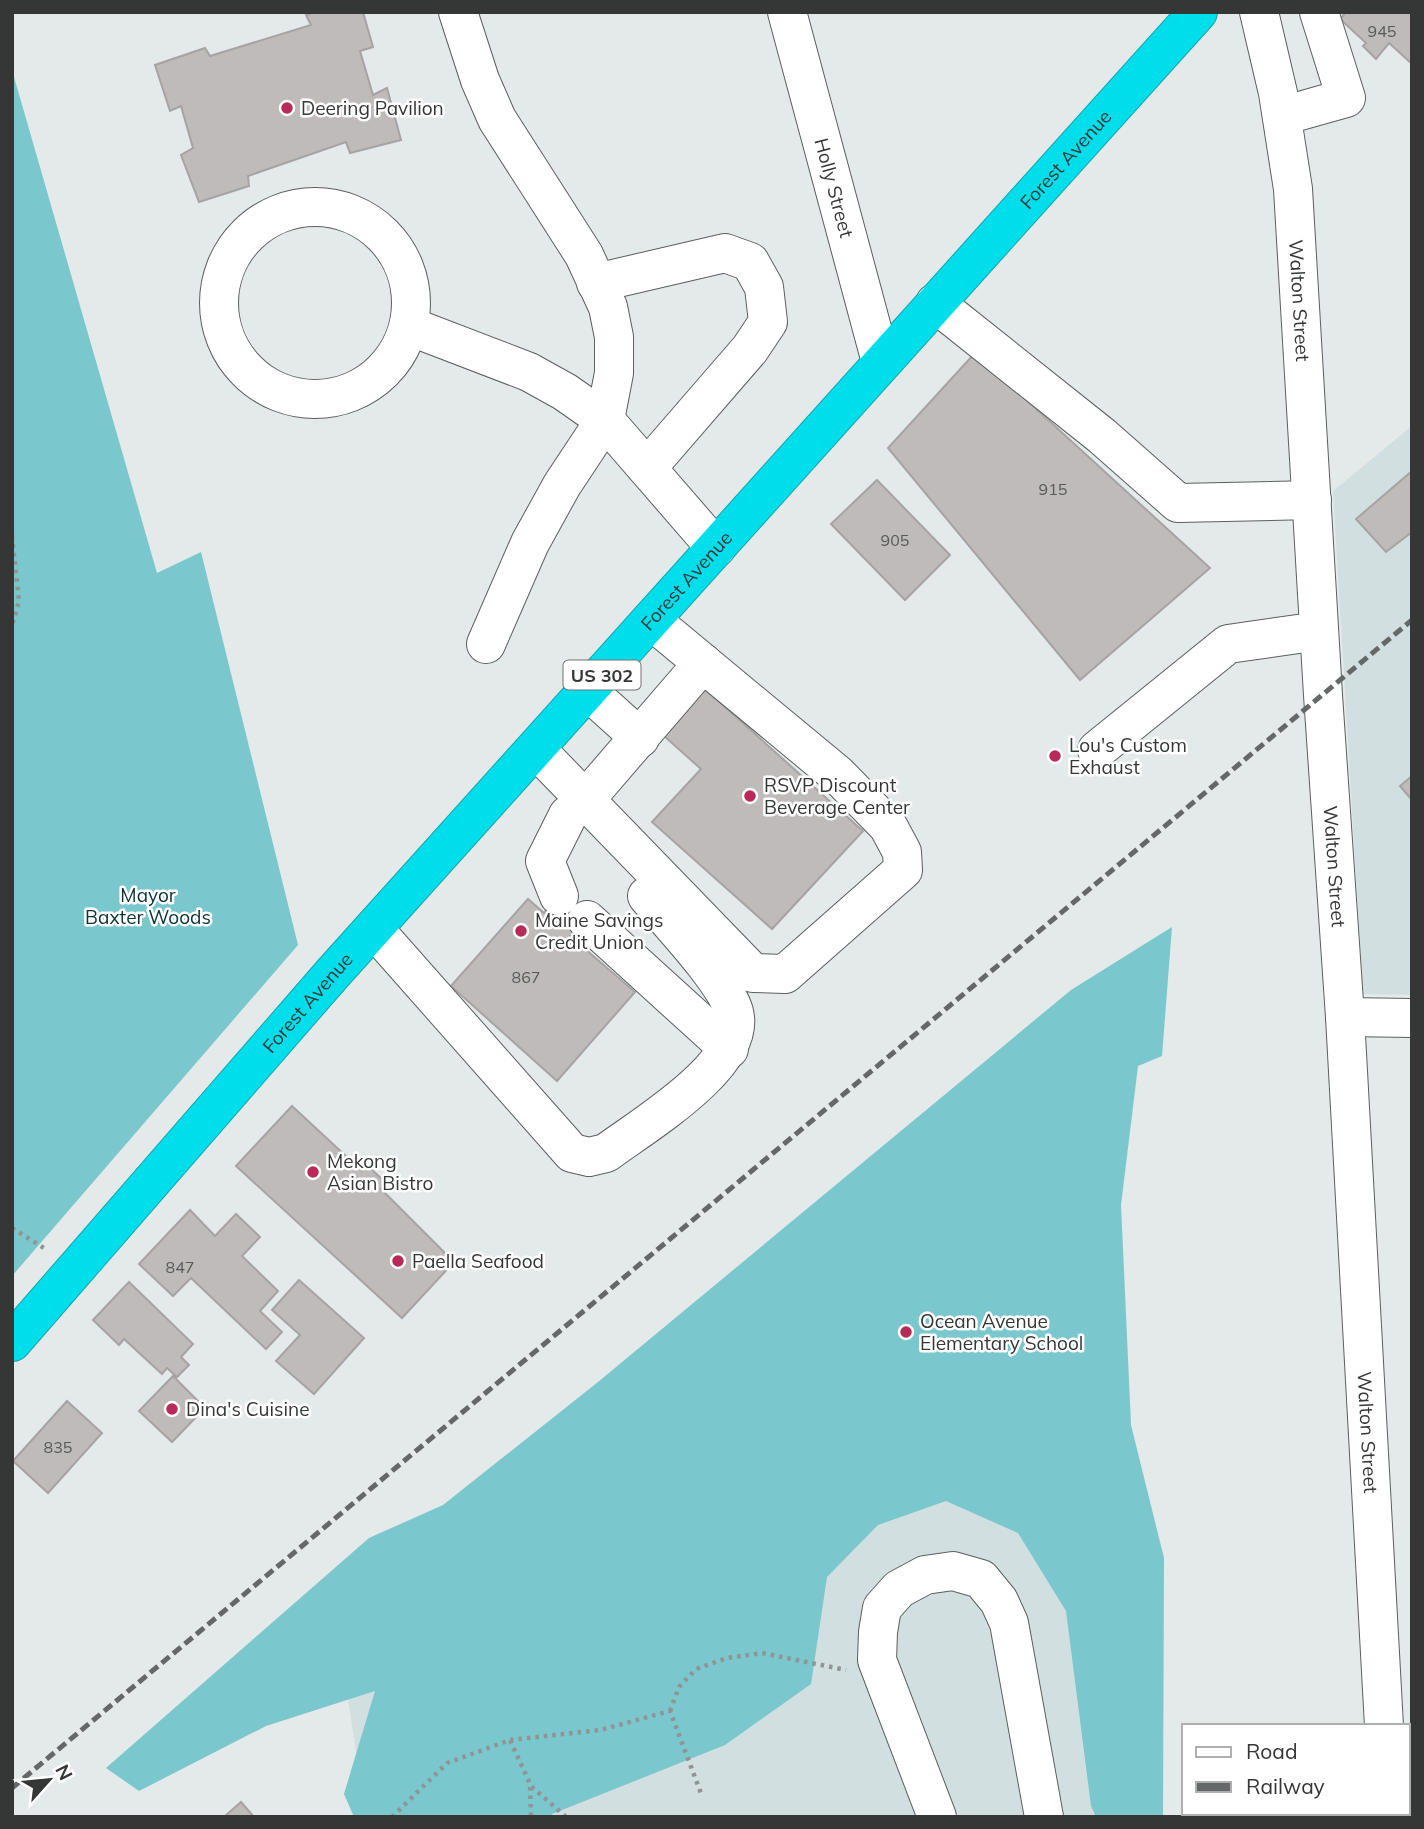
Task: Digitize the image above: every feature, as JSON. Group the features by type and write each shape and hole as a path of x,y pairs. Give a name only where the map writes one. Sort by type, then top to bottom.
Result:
{"highway":[{"name":"Forest Avenue","path":"12,1342 374,929 1198,12"}],"street":[{"path":"458,12 480,80 497,119 584,255 608,307 614,337 614,373 605,420 562,485 530,543 486,644"},
{"name":"Holly Street","path":"788,12 881,362"},
{"name":"Walton Street","path":"1259,12 1282,116 1293,188 1345,1017 1384,1724"},
{"path":"1282,116 1346,98 1319,12"},
{"path":"320,206 353,213 381,232 400,256 411,284 412,315 409,326 404,344 387,369 363,388 334,399 304,400 275,391 249,374 229,348 219,315 220,281 234,250 256,225 286,210 320,206"},
{"path":"596,283 726,253 750,262 764,287 768,322 750,349 647,468"},
{"path":"935,303 1102,436 1178,503 1312,500"},
{"path":"409,326 529,372 565,392 605,420 716,548"},
{"path":"527,760 753,972 785,974 903,870 902,852 888,826 838,775 652,620"},
{"path":"1097,750 1228,644 1319,631"},
{"path":"703,663 577,808 545,860 573,908 729,1049"},
{"path":"588,691 640,738"},
{"path":"374,929 572,1153 589,1157 606,1153 706,1079 729,1049 736,1031 734,1012 716,979 577,808"},
{"path":"1345,1017 1412,1018"},
{"path":"937,1817 877,1660 877,1632 882,1608 899,1589 925,1575 953,1571 981,1579 999,1601 1009,1623 1044,1817"}],"path":[{"path":"12,536 19,601 12,626"},
{"path":"702,1796 670,1711 679,1687 696,1669 727,1658 762,1653 849,1671"},
{"path":"392,1817 447,1763 510,1740 600,1730 670,1711"},
{"path":"510,1740 531,1786 566,1817"},
{"path":"531,1786 531,1817"}],"shaded area":[{"path":"1412,426 1412,995 1363,994 1333,491"},
{"name":"Ocean Avenue Elementary School","path":"1081,1025 1136,1817 366,1817 339,1640"}],"green space":[{"name":"Mayor Baxter Woods","path":"12,70 157,573 201,552 298,945 12,1276"},
{"name":"Ocean Avenue Elementary School","path":"1172,927 1162,1056 1138,1066 1121,1205 1131,1425 1164,1558 1163,1817 1096,1817 1091,1806 1066,1611 1018,1533 946,1501 878,1525 827,1577 811,1684 725,1745 552,1814 552,1817 354,1817 344,1794 375,1691 266,1726 139,1791 106,1768 369,1538 443,1505 598,1382 1071,990"}],"building":[{"name":"Deering Pavilion","path":"315,12 363,12 373,47 360,51 373,95 387,88 401,140 350,153 346,142 248,176 249,186 199,202 181,155 193,148 181,106 170,111 155,65 205,48 210,56 311,25 306,15"},
{"path":"1346,12 1412,12 1412,64 1389,43 1376,59 1363,46 1366,43 1340,19"},
{"path":"975,353 1210,568 1080,680 888,448"},
{"path":"1412,471 1412,532 1386,552 1356,519"},
{"path":"877,480 950,555 905,600 831,524"},
{"name":"RSVP Discount Beverage Center","path":"705,689 863,831 772,929 652,822 701,769 664,736"},
{"path":"1412,776 1412,800 1400,786"},
{"path":"561,894 589,918 570,936 635,992 557,1081 451,986 528,899 544,913"},
{"path":"292,1106 362,1171 367,1165 386,1183 381,1189 454,1262 402,1318 236,1166"},
{"path":"190,1210 215,1236 236,1214 260,1237 242,1256 278,1291 260,1311 282,1332 266,1349 191,1278 173,1296 139,1264"},
{"path":"299,1280 364,1338 314,1394 276,1361 300,1335 272,1310"},
{"path":"129,1282 193,1344 181,1357 189,1365 177,1377 167,1368 162,1374 124,1339 119,1345 93,1320"},
{"name":"Dina's Cuisine","path":"173,1376 205,1408 172,1442 139,1411"},
{"path":"67,1401 102,1433 48,1493 13,1461"},
{"path":"241,1802 254,1817 224,1817"}],"railway":[{"path":"12,1788 1412,620"}],"place":[{"name":"Deering Pavilion","path":"287,108"},
{"name":"Lou's Custom Exhaust","path":"1055,756"},
{"name":"RSVP Discount Beverage Center","path":"750,796"},
{"name":"Maine Savings Credit Union","path":"521,931"},
{"name":"Mekong Asian Bistro","path":"313,1172"},
{"name":"Paella Seafood","path":"398,1261"},
{"name":"Ocean Avenue Elementary School","path":"906,1332"},
{"name":"Dina's Cuisine","path":"172,1409"}]}
